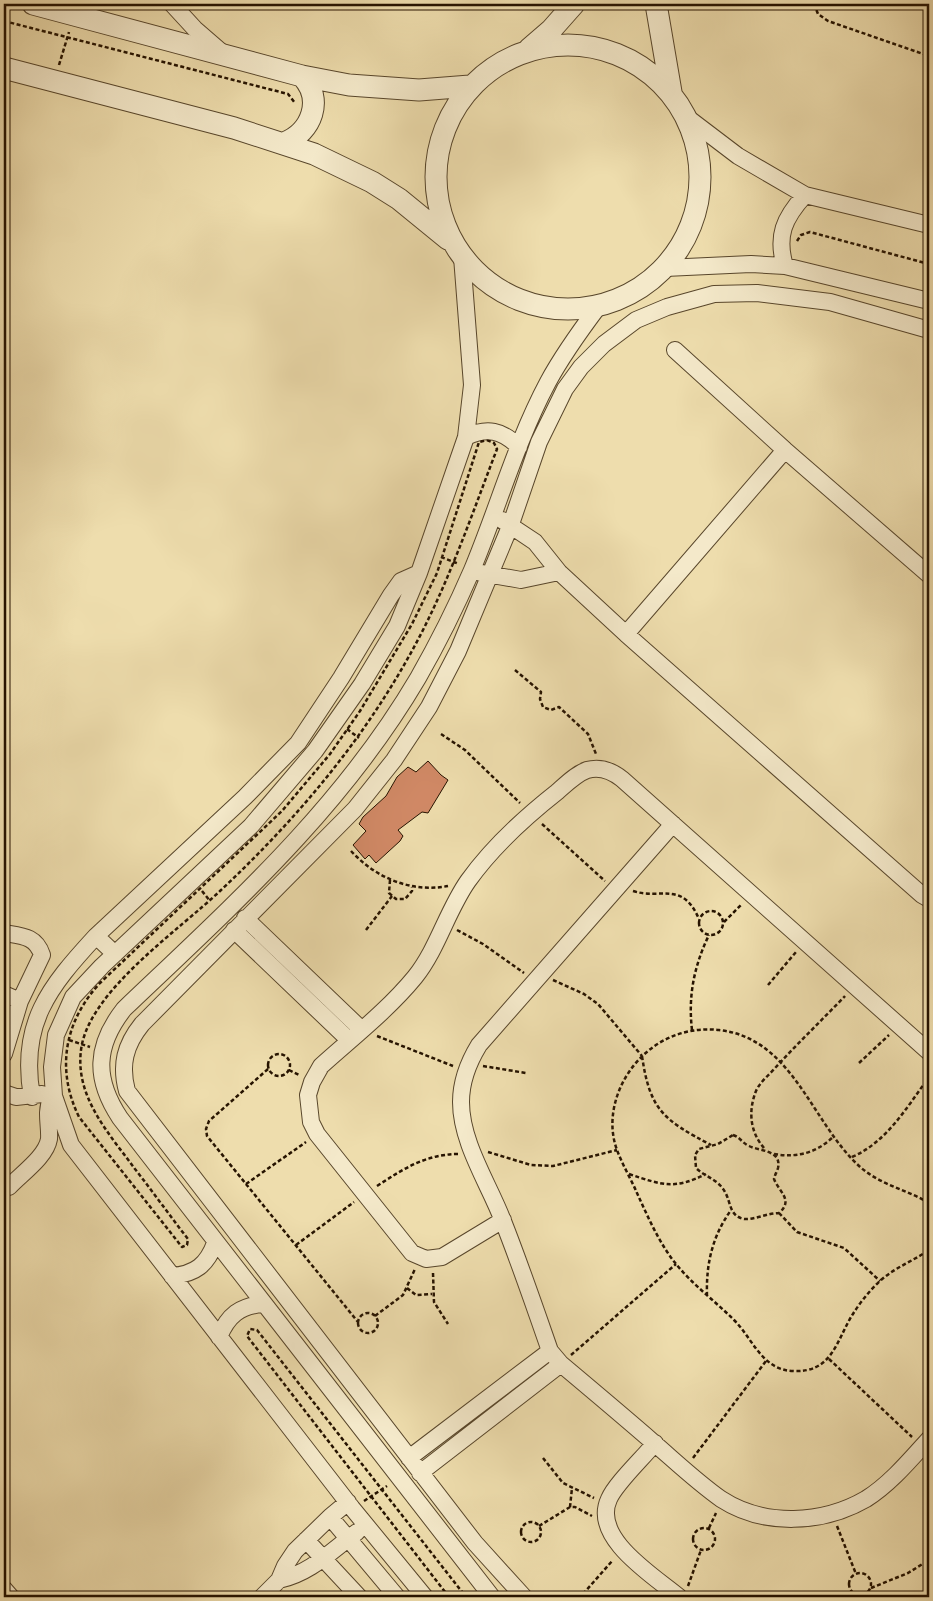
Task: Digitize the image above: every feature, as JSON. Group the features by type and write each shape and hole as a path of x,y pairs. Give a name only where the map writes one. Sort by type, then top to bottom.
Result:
{"street":[{"path":"33,4 302,76 372,88 419,90 470,86"},
{"path":"172,4 195,29 225,55"},
{"path":"529,50 551,30 574,4"},
{"path":"656,4 671,92"},
{"path":"4,68 284,143 343,167 372,182 405,204 448,239 462,257 500,291 547,308 598,306 634,292 665,268 688,235 700,197 700,156 688,118 671,92 630,59 580,44 529,50 497,64 470,86 448,119 436,156 436,196 448,239"},
{"path":"284,143 299,135 312,114 311,89 302,76"},
{"path":"688,118 738,156 805,195 929,226"},
{"path":"785,266 780,251 784,226 790,211 805,195"},
{"path":"426,1597 366,1526 70,1145 53,1093 52,1067 73,997 114,954 196,884 251,826 315,751 342,725 362,684 397,626 419,572 466,437 472,385 462,257"},
{"path":"665,268 751,264 785,266 929,300"},
{"path":"524,1597 475,1543 420,1473 127,1091 123,1062 133,1035 239,924 355,809 394,760 429,707 458,651 511,524 539,442 565,389 581,367 604,344 636,320 667,307 714,294 757,293 830,302 929,330"},
{"path":"492,1597 215,1243 109,1102 102,1083 103,1052 104,1043 112,1025 124,1009 222,916 307,831 372,748 418,678 448,623 472,570 519,447 548,382 598,306"},
{"path":"675,350 785,450 929,575"},
{"path":"466,437 488,430 508,437 519,447"},
{"path":"626,634 785,450"},
{"path":"493,515 511,524 535,542 559,572 626,634 922,895 929,899"},
{"path":"472,570 490,576 520,580 559,572"},
{"path":"32,1097 29,1077 30,1048 34,1023 44,1001 63,972 96,936 224,817 298,743 341,678 390,595 401,580 419,572"},
{"path":"503,1220 442,1257 426,1258 406,1248 317,1134 308,1108 308,1095 312,1082 321,1066 414,978 428,957 443,924 468,880 498,845 530,813 576,776 596,768 615,773 929,1052"},
{"path":"673,824 479,1045 467,1068 461,1103 463,1121 473,1151 503,1220 550,1351 561,1364 684,1470 722,1499 743,1510 764,1516 787,1519 810,1518 832,1513 866,1498 887,1483 926,1443"},
{"path":"239,924 355,1035"},
{"path":"4,933 31,938 39,944 42,955 6,1036 4,1054"},
{"path":"96,936 114,954"},
{"path":"4,994 20,1001"},
{"path":"4,1092 16,1097 32,1097 53,1093"},
{"path":"9,1187 47,1146 49,1135 48,1107 53,1093"},
{"path":"172,1276 187,1275 200,1268 210,1257 215,1243"},
{"path":"219,1337 224,1323 235,1312 248,1306 263,1304"},
{"path":"409,1458 550,1351"},
{"path":"420,1473 561,1364"},
{"path":"438,1436 448,1451"},
{"path":"655,1444 610,1497 607,1504 606,1524 609,1534 623,1549 683,1594"},
{"path":"262,1597 279,1580 285,1566 306,1540 330,1517 350,1505"},
{"path":"330,1517 397,1597"},
{"path":"279,1580 295,1576 324,1559 366,1526"},
{"path":"306,1540 359,1597"},
{"path":"4,1589 11,1597"}],"path":[{"path":"814,4 818,14 828,20 929,56"},
{"path":"55,81 74,14"},
{"path":"4,21 288,94 295,102 296,108"},
{"path":"796,243 801,235 810,232 929,264"},
{"path":"491,441 497,449 440,596 405,663 358,737 324,783 289,823 210,901 136,966 108,995 92,1018 82,1044 81,1070 93,1109 188,1239 185,1246 179,1246 79,1117 66,1080 62,1037 92,992 196,884 282,811 314,774 342,725 394,657 412,624 442,557 479,442 491,441"},
{"path":"426,550 472,570"},
{"path":"515,670 541,692 540,699 544,707 551,710 559,707 588,734 596,750 596,768"},
{"path":"342,725 372,748"},
{"path":"352,852 365,865 390,880 412,887 441,888 468,880"},
{"path":"390,880 388,889 396,899 409,896 412,887"},
{"path":"624,881 634,891 641,893 664,892 679,896 692,905 700,919 700,928 709,935 719,933 724,922 753,895"},
{"path":"196,884 222,916"},
{"path":"366,930 392,896"},
{"path":"700,919 705,912 713,910 721,914 724,922"},
{"path":"443,924 483,944 538,978 591,998 642,1056 648,1086 658,1108 680,1128 712,1145"},
{"path":"692,1030 690,998 692,981 696,965 709,935"},
{"path":"768,985 805,942"},
{"path":"765,1149 753,1129 752,1105 757,1090 781,1062 855,986"},
{"path":"859,1063 899,1025"},
{"path":"929,1203 880,1181 851,1157 834,1136 797,1081 781,1062 758,1044 732,1032 712,1029 692,1030 664,1040 642,1056 627,1074 614,1106 613,1129 617,1150 650,1223 676,1264 738,1324 766,1361 778,1368 794,1371 810,1369 828,1358 836,1350 858,1307 880,1281 901,1264 929,1250"},
{"path":"355,1035 440,1062 467,1068 497,1067 526,1073"},
{"path":"62,1037 103,1052"},
{"path":"268,1070 275,1076 283,1076 289,1070 289,1060 286,1056 276,1054 268,1060 268,1070 209,1121 206,1129 207,1136 358,1322 362,1332 372,1333 379,1326 376,1316"},
{"path":"851,1157 870,1148 887,1133 929,1077"},
{"path":"246,1184 317,1134"},
{"path":"834,1136 811,1152 792,1156 773,1154 765,1149 749,1146 738,1136 733,1135 698,1149 695,1155 696,1168 714,1179 726,1193 731,1210 737,1216 745,1219 770,1213 778,1214 797,1232 844,1248 880,1281"},
{"path":"296,1245 404,1168 426,1158 473,1151 520,1163 542,1166 564,1165 617,1150"},
{"path":"773,1154 779,1165 774,1179 783,1190 786,1200 785,1205 778,1214"},
{"path":"629,1174 668,1186 682,1184 706,1174"},
{"path":"707,1296 712,1246 719,1228 731,1210"},
{"path":"926,1253 929,1256"},
{"path":"376,1316 403,1295 426,1258"},
{"path":"426,1258 432,1294 438,1311 448,1324"},
{"path":"561,1364 676,1264"},
{"path":"407,1288 416,1295 427,1296 432,1294"},
{"path":"358,1322 363,1314 376,1316"},
{"path":"449,1597 248,1336 250,1329 257,1330 466,1597"},
{"path":"828,1358 926,1443"},
{"path":"684,1470 766,1361"},
{"path":"543,1458 563,1483 607,1504"},
{"path":"350,1505 371,1497 399,1479"},
{"path":"570,1507 572,1488"},
{"path":"539,1526 570,1507 575,1507 606,1524"},
{"path":"832,1513 856,1574"},
{"path":"527,1523 536,1523 539,1526 541,1535 535,1541 526,1541 523,1538 521,1529 527,1523"},
{"path":"709,1528 714,1534 715,1542 709,1548 701,1550 695,1544 694,1536 699,1529 709,1528"},
{"path":"583,1594 623,1549"},
{"path":"683,1594 701,1550"},
{"path":"856,1574 849,1584 854,1596 864,1595 871,1588 908,1573 929,1560"},
{"path":"856,1574 868,1576 872,1582 871,1588"}],"building":[{"path":"428,761 448,780 428,813 422,812 398,830 403,836 400,841 376,863 369,855 365,859 353,845 366,831 359,824 363,817 386,796 397,777 408,767 416,772"}]}
